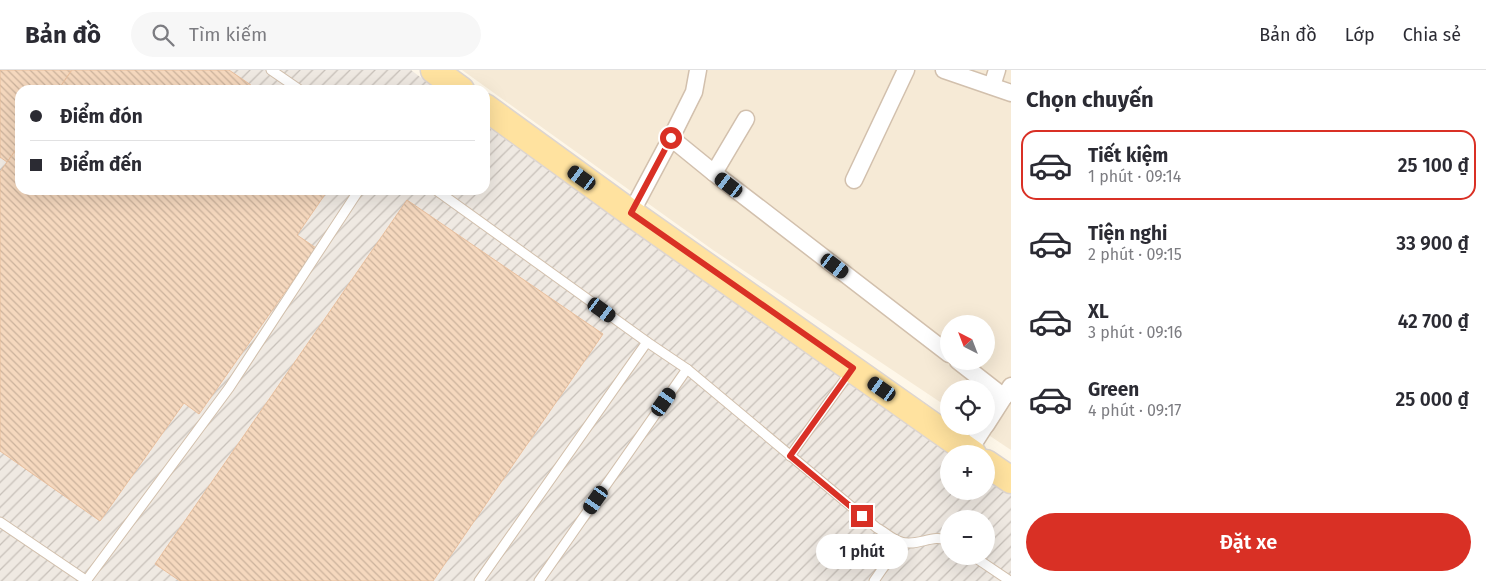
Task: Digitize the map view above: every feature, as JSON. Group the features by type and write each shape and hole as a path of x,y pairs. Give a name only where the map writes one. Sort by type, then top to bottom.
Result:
{"main road":[{"path":"434,70 454,85"},
{"path":"490,111 631,213 961,445"},
{"path":"995,469 1011,480"}],"street":[{"path":"631,213 694,92 698,70"},
{"path":"854,180 906,70"},
{"path":"944,70 1011,93"},
{"path":"992,86 997,70"},
{"path":"714,173 746,119"},
{"path":"671,138 940,347"},
{"path":"972,370 1007,392 995,411"}],"lane":[{"path":"271,70 293,85"},
{"path":"0,522 86,581 229,388 356,195"},
{"path":"443,195 687,369 877,528 901,542 909,543 940,538"},
{"path":"480,581 647,342"},
{"path":"790,456 853,368"},
{"path":"539,581 687,369"},
{"path":"874,581 901,542"},
{"path":"986,565 1010,581"}],"shaded area":[{"path":"0,70 411,70 430,85 15,85 15,195 490,195 490,129 941,445 940,500 995,500 995,481 1011,491 1011,581 0,581"},
{"path":"462,70 1011,70 1011,450 988,435 995,435 995,380 940,380 940,402 713,250 490,90 490,85 483,85"}],"building":[{"path":"0,70 71,71 61,85 15,85 15,151 7,162 0,157"},
{"path":"72,70 229,70 251,85 62,85"},
{"path":"15,151 15,195 325,195 297,235 316,248 199,414 184,403 100,521 0,451 0,172"},
{"path":"407,200 603,334 433,581 180,581 155,564"}],"route":[{"path":"671,138 631,213 853,368 790,456 862,516"}]}
